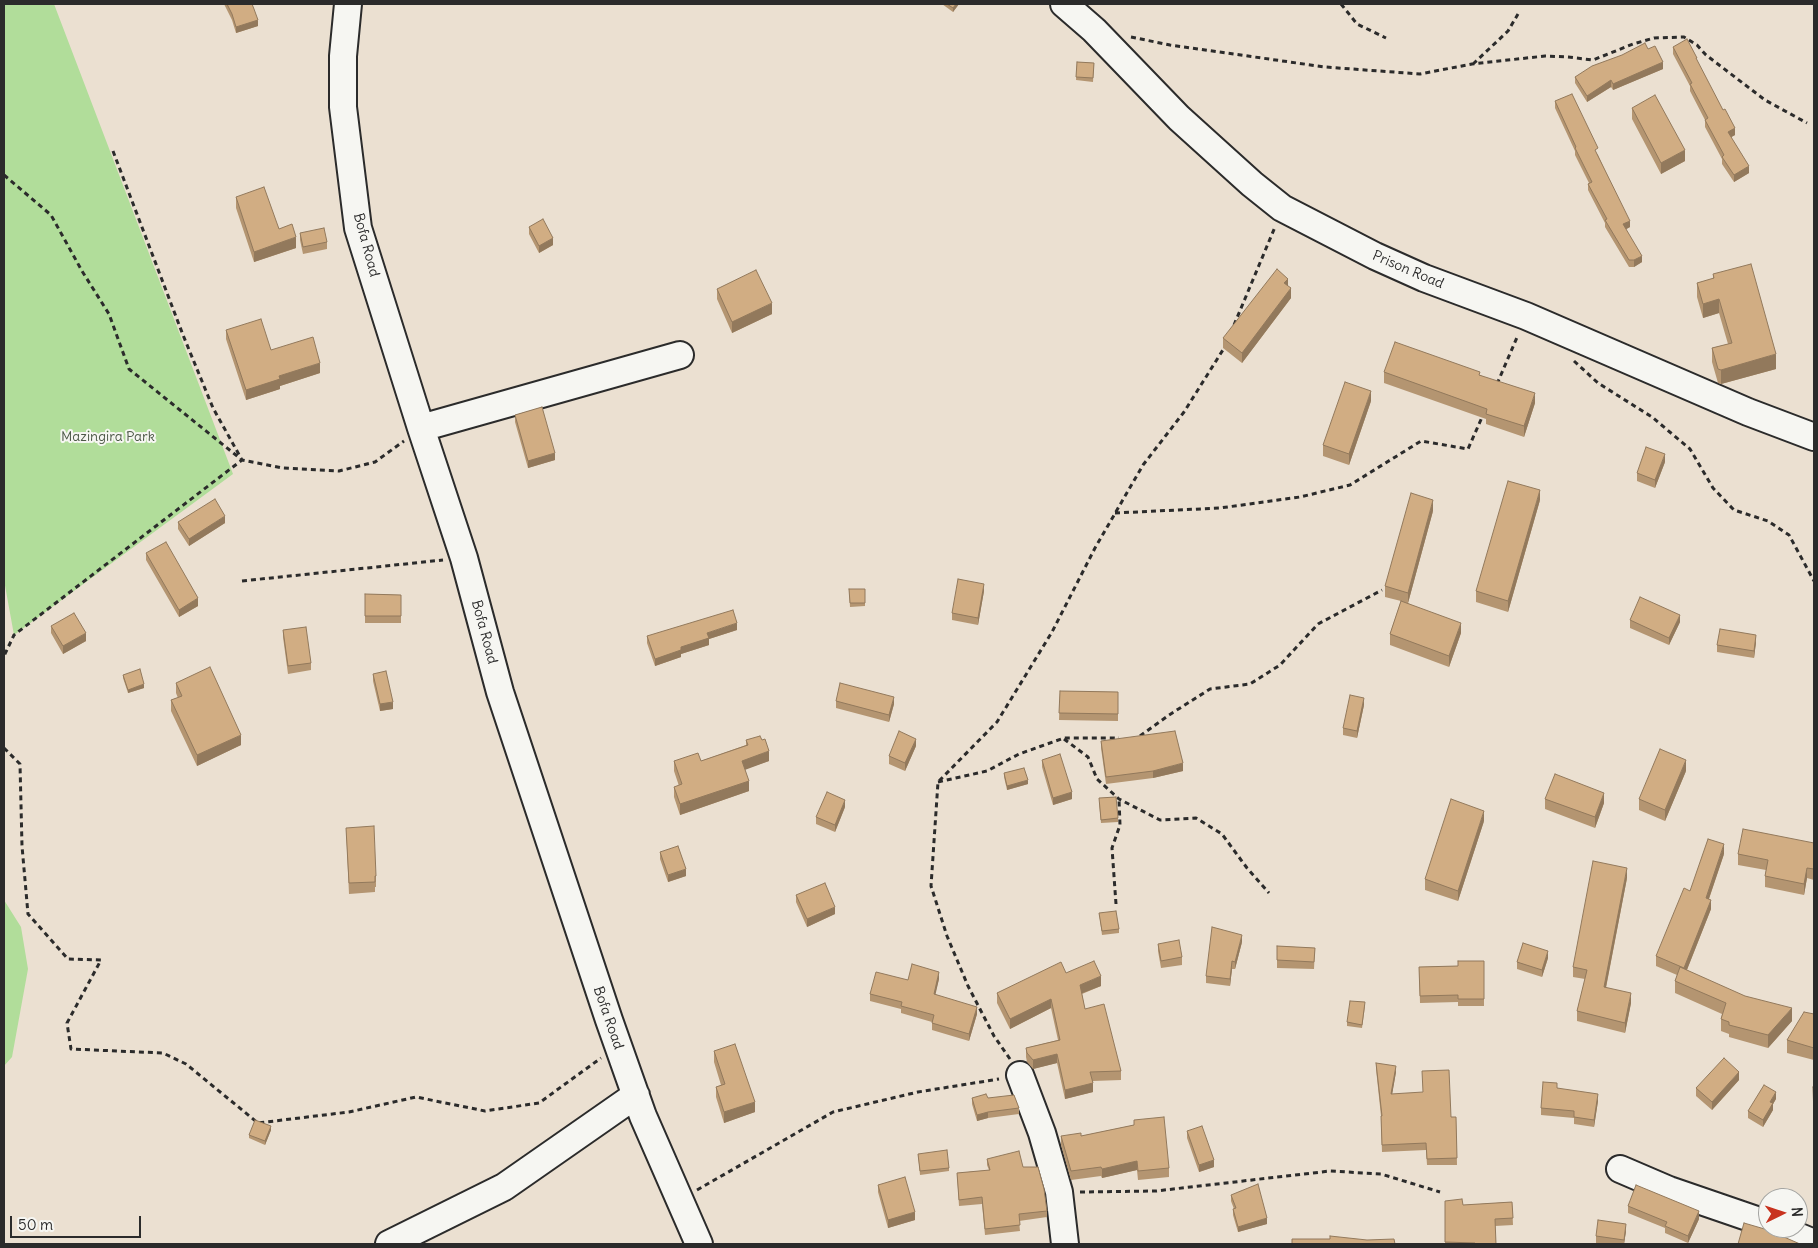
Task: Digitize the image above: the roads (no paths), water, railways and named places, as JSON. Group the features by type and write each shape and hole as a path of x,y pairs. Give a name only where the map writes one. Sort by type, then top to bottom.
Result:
{"street":[{"name":"Bofa Road","path":"348,4 343,56 343,107 358,228 420,428 464,558 500,692 618,1046 636,1095 699,1244"},
{"name":"Prison Road","path":"1064,4 1094,30 1179,118 1252,184 1282,208 1374,256 1526,316 1748,412 1814,437"},
{"path":"420,428 680,355"},
{"path":"1020,1075 1042,1133 1059,1192 1065,1244"},
{"path":"389,1244 504,1187 636,1095"},
{"path":"1620,1169 1669,1190 1758,1221"},
{"path":"1802,1238 1814,1243"}],"park label":[{"name":"Mazingira Park","path":"108,437"}]}
